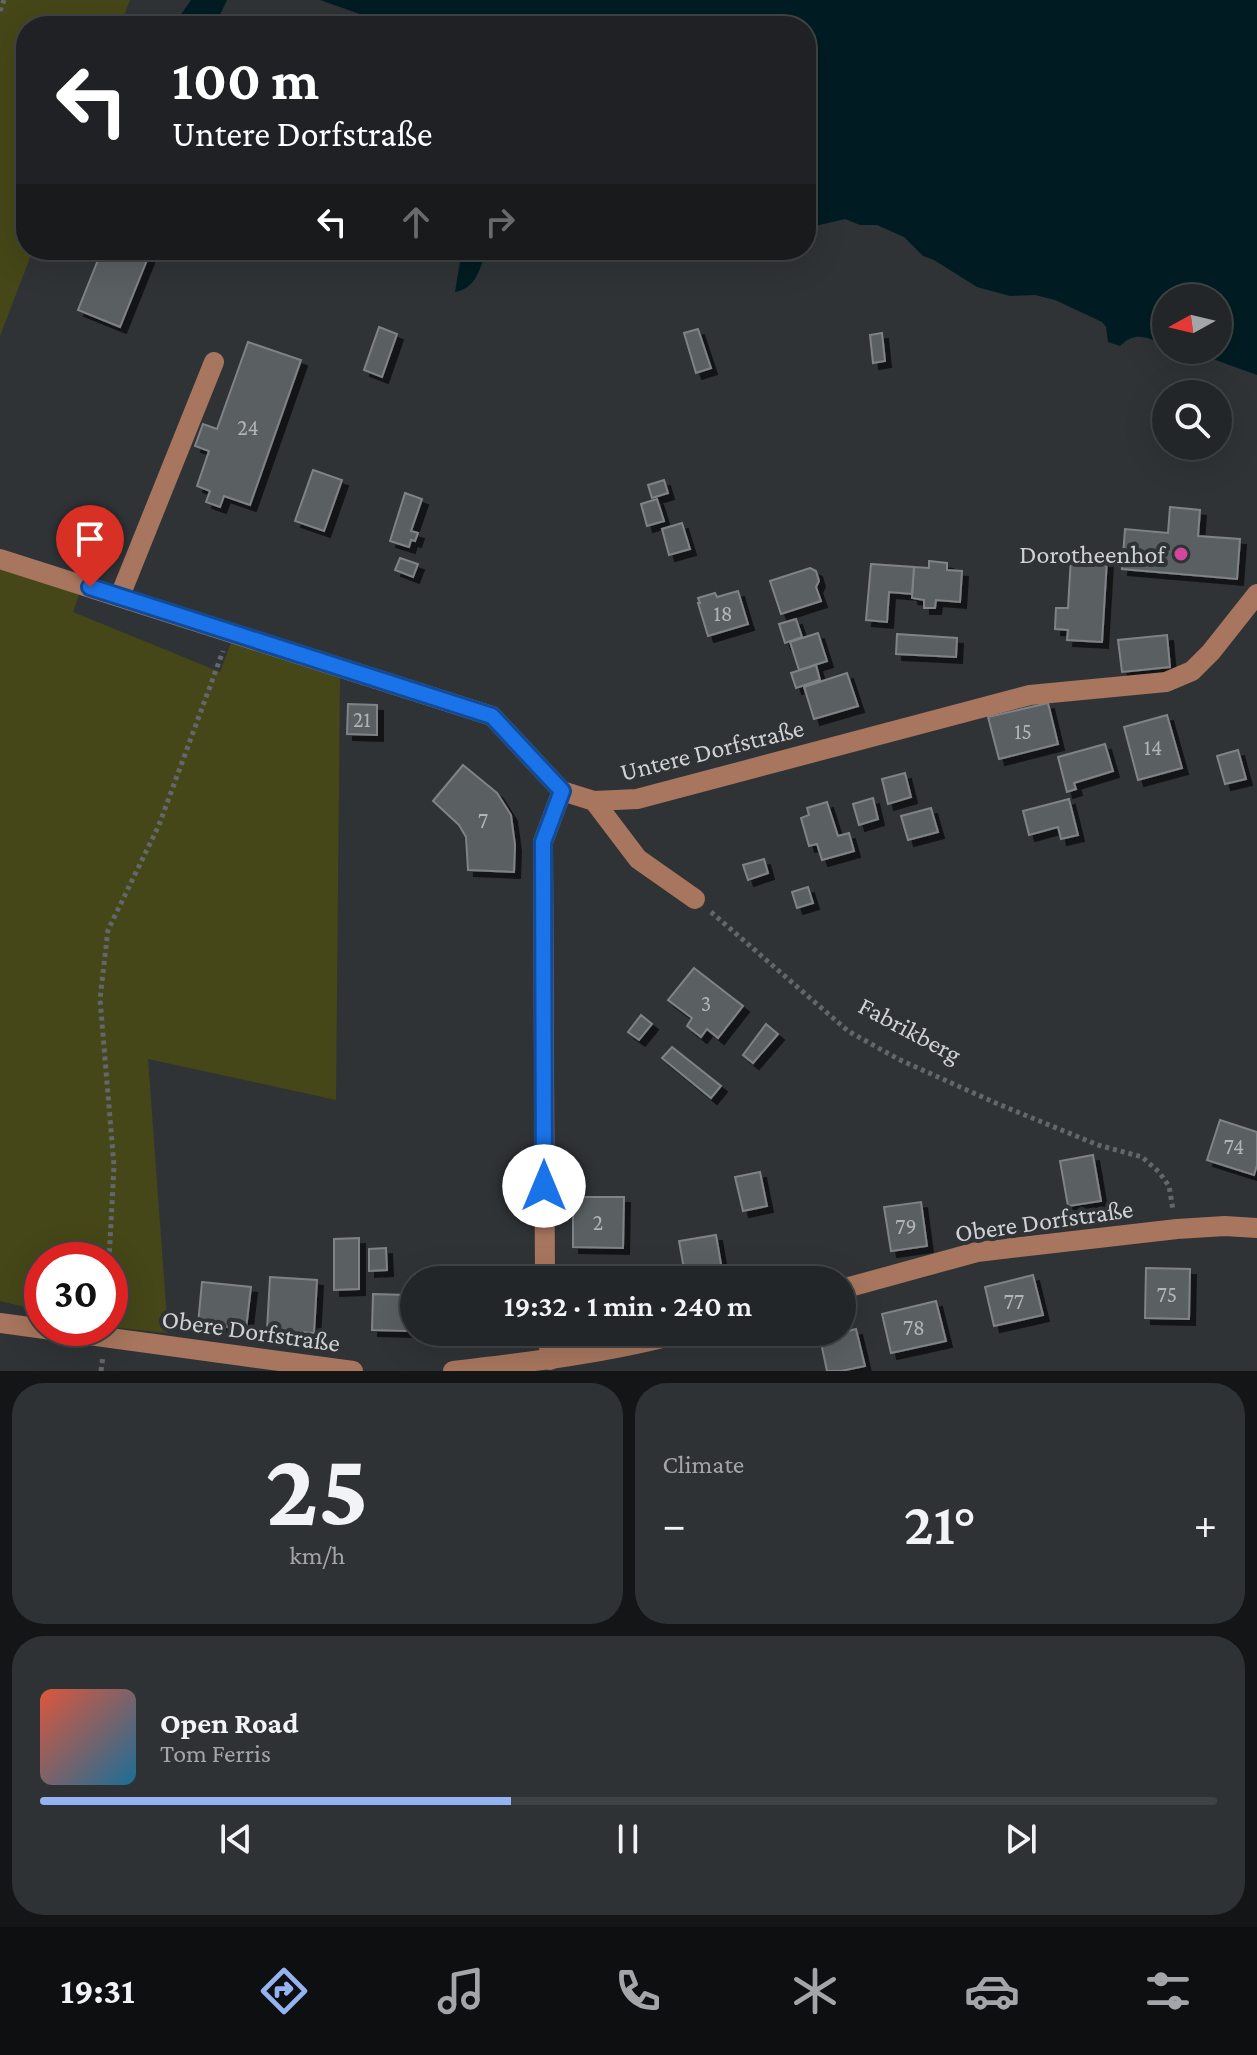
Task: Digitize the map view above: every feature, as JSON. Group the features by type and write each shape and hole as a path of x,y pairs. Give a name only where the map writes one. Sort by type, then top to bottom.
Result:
{"street":[{"path":"120,596 214,362"},
{"name":"Untere Dorfstraße","path":"0,559 492,716 562,791 594,801 637,799 1030,695 1166,682 1192,671 1257,594"},
{"path":"545,1266 543,842 562,791"},
{"path":"594,801 638,859 695,899"},
{"name":"Obere Dorfstraße","path":"856,1285 977,1252 1177,1229 1257,1228"},
{"name":"Obere Dorfstraße","path":"0,1323 353,1371"},
{"path":"549,1346 550,1360"},
{"path":"453,1371 550,1360 623,1346"}],"path":[{"path":"0,11 4,0"},
{"path":"110,1242 114,1166 100,999 108,930 159,825 230,631"},
{"name":"Fabrikberg","path":"695,899 848,1031 898,1059 998,1104 1098,1145 1142,1157 1169,1186 1177,1229"}],"shaded area":[{"path":"0,0 130,0 124,16 16,16 16,260 29,260 0,336"},
{"path":"0,564 80,592 73,612 220,672 233,638 340,675 336,1100 148,1059 168,1333 128,1329 128,1242 24,1242 24,1307 0,1301"}],"water":[{"path":"191,0 227,0 219,16 180,16"},
{"path":"320,0 1257,0 1257,375 1227,364 1232,364 1232,284 1152,284 1152,340 1137,337 1120,346 1108,342 1102,322 1055,300 1035,295 1010,296 977,287 923,256 904,237 877,225 860,225 845,219 816,226 816,16 366,16"},
{"path":"460,260 483,260 473,282 455,292"}],"building":[{"path":"98,260 147,260 120,327 78,310"},
{"path":"379,327 397,334 382,377 364,370"},
{"path":"698,329 711,368 696,373 684,333"},
{"path":"882,333 885,361 873,363 870,335"},
{"path":"248,342 301,360 250,505 224,496 220,507 206,502 210,491 197,486 209,451 195,446 203,424 217,429"},
{"path":"313,470 342,480 324,531 295,521"},
{"path":"664,480 668,493 652,498 648,485"},
{"path":"405,493 422,499 411,531 418,533 409,547 390,541"},
{"path":"657,499 664,521 647,526 641,504"},
{"name":"Dorotheenhof","path":"1170,507 1200,510 1198,536 1240,539 1237,579 1122,569 1125,529 1168,533"},
{"path":"682,523 690,549 669,555 662,529"},
{"name":"Dorotheenhof","path":"1071,557 1107,559 1102,642 1067,640 1068,630 1055,629 1056,608 1068,608"},
{"path":"400,558 418,564 413,577 395,570"},
{"path":"929,561 947,563 947,570 962,571 960,602 936,600 935,608 924,608 924,600 912,598 914,567 929,568"},
{"path":"871,564 914,567 912,594 889,592 887,622 866,620"},
{"path":"810,568 816,571 819,581 816,587 821,601 781,614 770,581"},
{"path":"738,591 748,624 708,636 698,598"},
{"path":"796,619 802,637 785,643 779,624"},
{"path":"818,633 827,661 799,670 790,642"},
{"path":"897,634 957,638 956,657 896,654"},
{"path":"1167,635 1170,667 1122,672 1118,640"},
{"path":"816,665 820,680 796,688 791,673"},
{"path":"847,673 858,706 814,719 804,687"},
{"path":"1048,703 1058,744 999,759 988,717"},
{"path":"348,704 377,705 377,735 347,734"},
{"path":"1167,715 1182,768 1138,780 1124,727"},
{"path":"1105,744 1113,771 1074,783 1076,789 1067,792 1058,757"},
{"path":"1238,750 1246,779 1225,784 1217,756"},
{"path":"463,765 497,793 511,815 515,845 514,872 468,870 466,837 459,825 433,801"},
{"path":"905,773 911,797 888,804 882,779"},
{"path":"873,798 878,819 859,825 853,804"},
{"path":"1069,799 1078,835 1061,839 1058,827 1029,835 1023,811"},
{"path":"827,802 838,836 849,833 854,851 822,860 817,844 809,846 801,818 809,815 807,808"},
{"path":"931,808 938,832 908,840 901,816"},
{"path":"764,859 768,873 748,880 743,865"},
{"path":"808,887 813,903 797,908 792,892"},
{"path":"694,968 743,1006 718,1038 707,1029 701,1037 687,1026 692,1018 668,1000"},
{"path":"641,1015 652,1024 639,1040 628,1032"},
{"path":"766,1024 778,1034 753,1063 743,1055"},
{"path":"672,1047 721,1086 711,1098 662,1058"},
{"path":"1220,1120 1257,1132 1254,1175 1207,1160"},
{"path":"1093,1155 1101,1201 1068,1206 1060,1161"},
{"path":"760,1172 767,1206 743,1211 735,1177"},
{"path":"573,1197 624,1197 623,1248 573,1247"},
{"path":"921,1202 927,1246 891,1251 884,1207"},
{"path":"716,1235 721,1266 683,1266 679,1241"},
{"path":"359,1238 359,1289 334,1290 334,1239"},
{"path":"386,1248 387,1270 369,1271 369,1249"},
{"path":"1146,1268 1190,1269 1189,1319 1145,1318"},
{"path":"1033,1275 1043,1315 994,1326 985,1287"},
{"path":"270,1277 317,1280 314,1333 267,1330"},
{"path":"202,1282 251,1287 246,1329 198,1324"},
{"path":"373,1294 400,1295 400,1331 372,1330"},
{"path":"936,1301 946,1341 891,1353 882,1314"},
{"path":"856,1329 865,1366 827,1371 822,1346 856,1346"}],"place":[{"name":"Dorotheenhof","path":"1181,554"}],"route":[{"path":"90,587 492,716 562,791 543,842 544,1186"}]}
